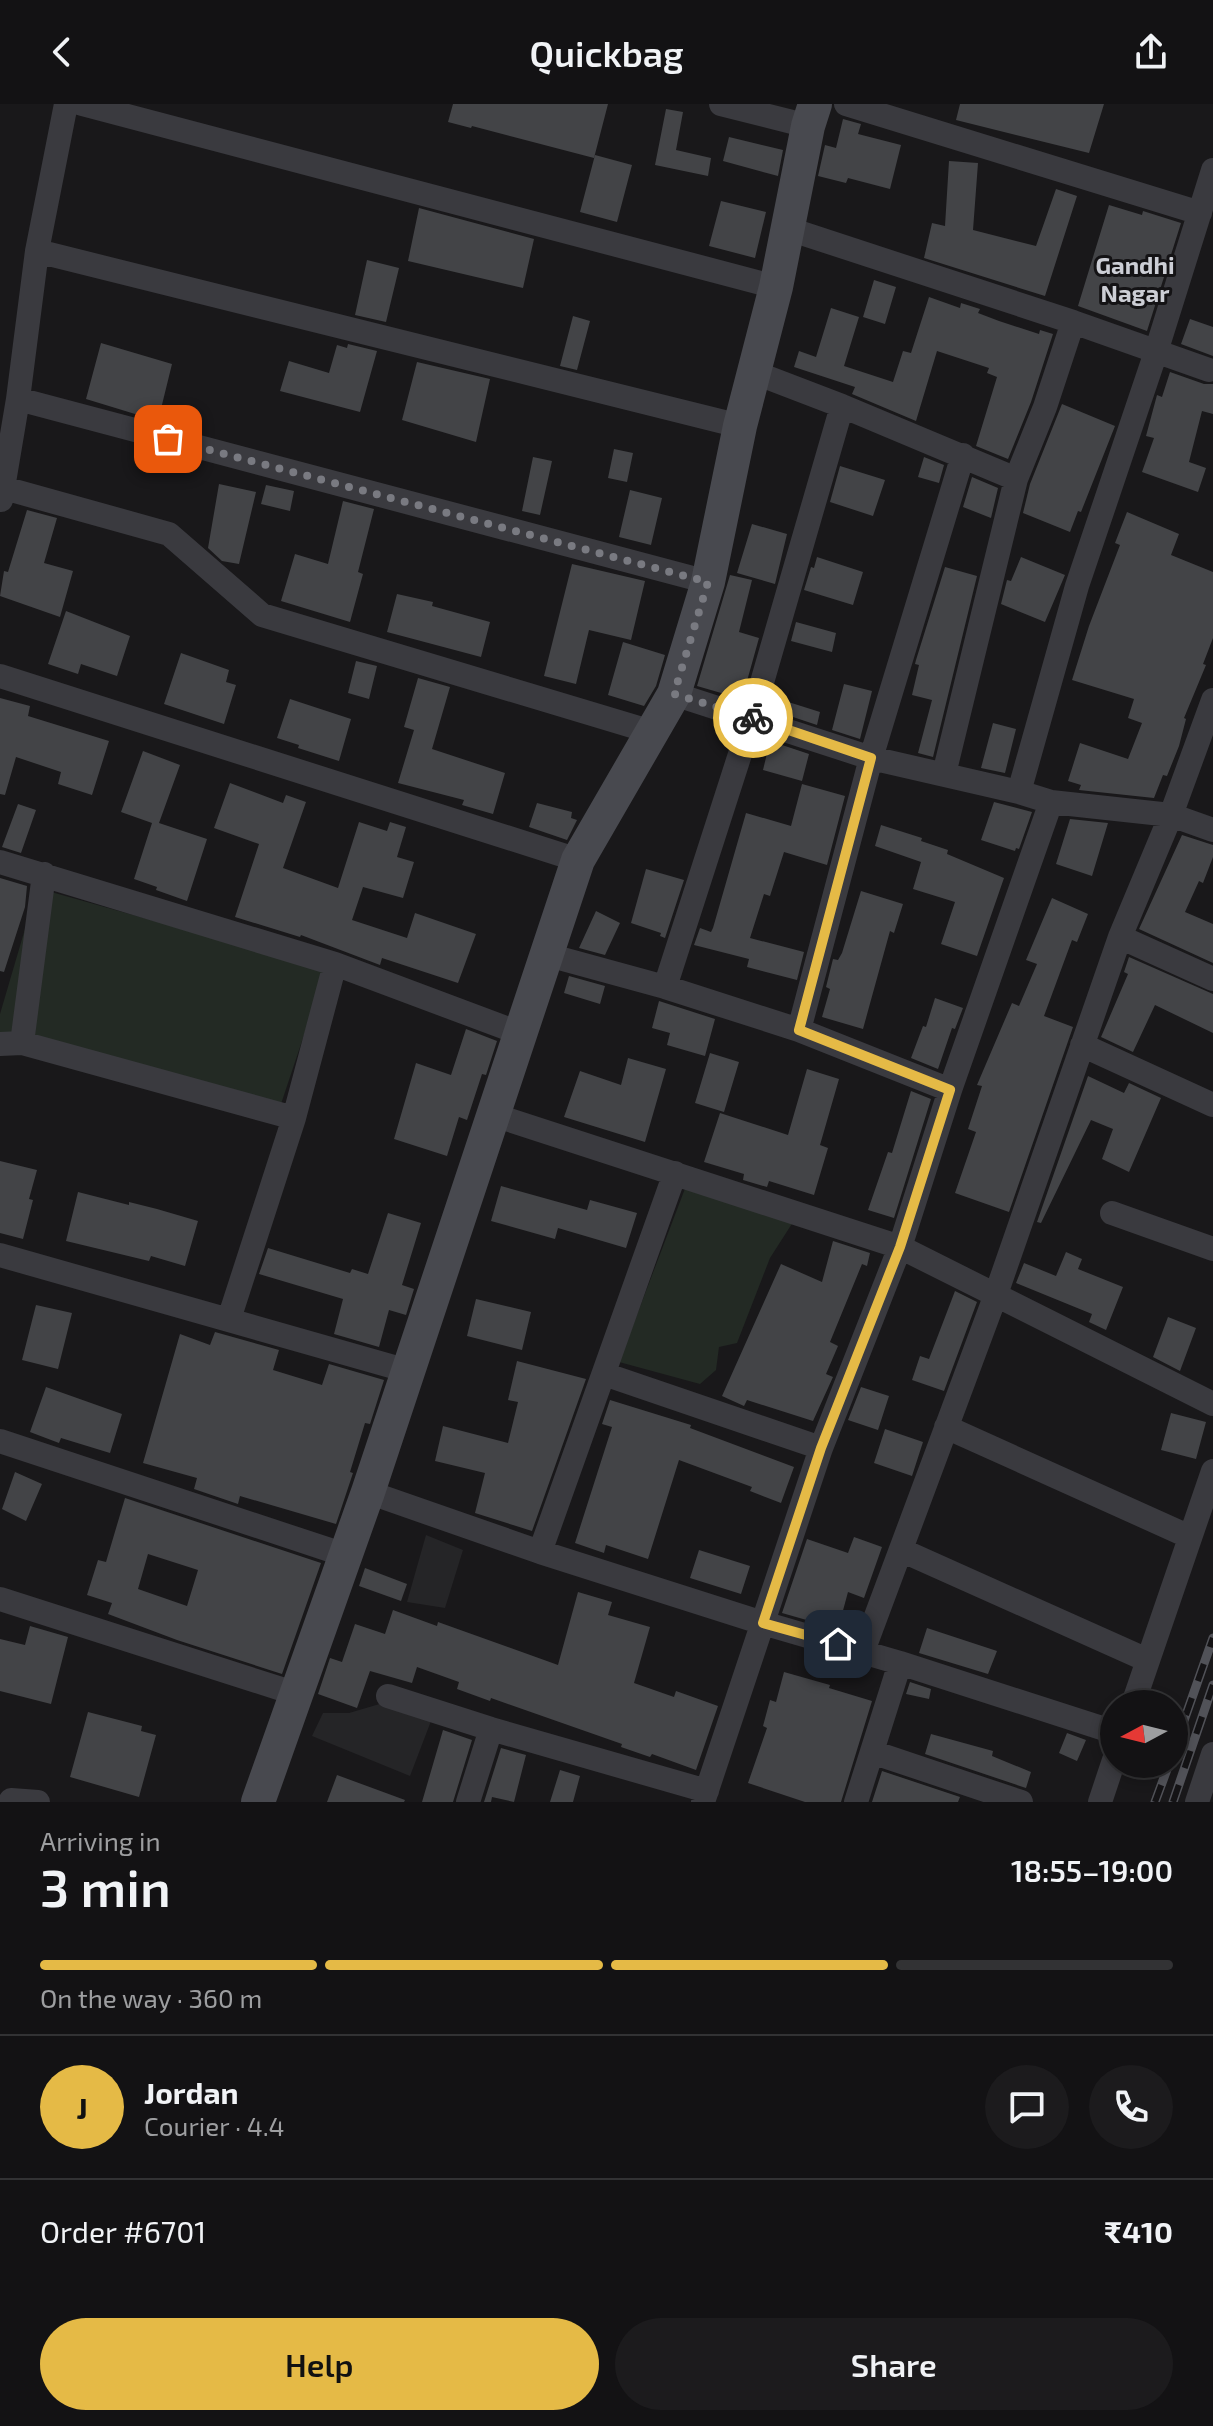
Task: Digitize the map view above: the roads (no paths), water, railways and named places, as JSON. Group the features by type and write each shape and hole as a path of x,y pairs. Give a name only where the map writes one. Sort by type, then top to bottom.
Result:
{"street":[{"path":"66,104 37,251 2,495 169,534 262,615 652,732"},
{"path":"82,104 776,287"},
{"path":"258,1802 368,1492 578,860 674,694 708,582 740,426 776,287 812,115 721,104"},
{"path":"846,104 1200,213"},
{"path":"1019,792 1077,586 1213,170"},
{"path":"789,229 1209,370"},
{"path":"37,251 740,426"},
{"path":"944,774 1016,479 1045,407 1073,322"},
{"path":"753,372 1016,479"},
{"path":"18,399 708,582"},
{"path":"665,987 752,717 842,406"},
{"path":"799,1030 871,758 963,455"},
{"path":"0,676 578,860"},
{"path":"674,694 871,758 1051,802 1171,815 1213,830"},
{"path":"863,1651 995,1297 1120,937 1171,815 1213,700"},
{"path":"388,1696 705,1796 821,1448 900,1247 950,1090 1051,802"},
{"path":"0,862 335,964 522,1034"},
{"path":"44,874 11,1044 294,1118"},
{"path":"1120,937 1213,979"},
{"path":"548,955 665,987 799,1030 950,1090"},
{"path":"229,1319 294,1118 335,964"},
{"path":"1082,1045 1213,1105"},
{"path":"494,1115 900,1247 1213,1404"},
{"path":"540,1552 675,1173"},
{"path":"1112,1213 1213,1249"},
{"path":"0,1255 408,1371"},
{"path":"604,1374 821,1448"},
{"path":"946,1427 1190,1537"},
{"path":"0,1441 345,1555"},
{"path":"1137,1690 1213,1471"},
{"path":"368,1492 540,1552 1100,1727"},
{"path":"901,1550 1147,1660"},
{"path":"0,1599 297,1694"},
{"path":"856,1802 900,1663"},
{"path":"468,1802 491,1729"},
{"path":"872,1752 1021,1802"},
{"path":"1197,1802 1213,1754"},
{"path":"1100,1802 1108,1778"},
{"path":"7,1800 38,1802"}],"railway":[{"path":"1188,1709 1213,1638"},
{"path":"1173,1802 1213,1685"},
{"path":"1155,1802 1164,1778"}],"district":[{"name":"Gandhi Nagar","path":"1135,280"}]}
